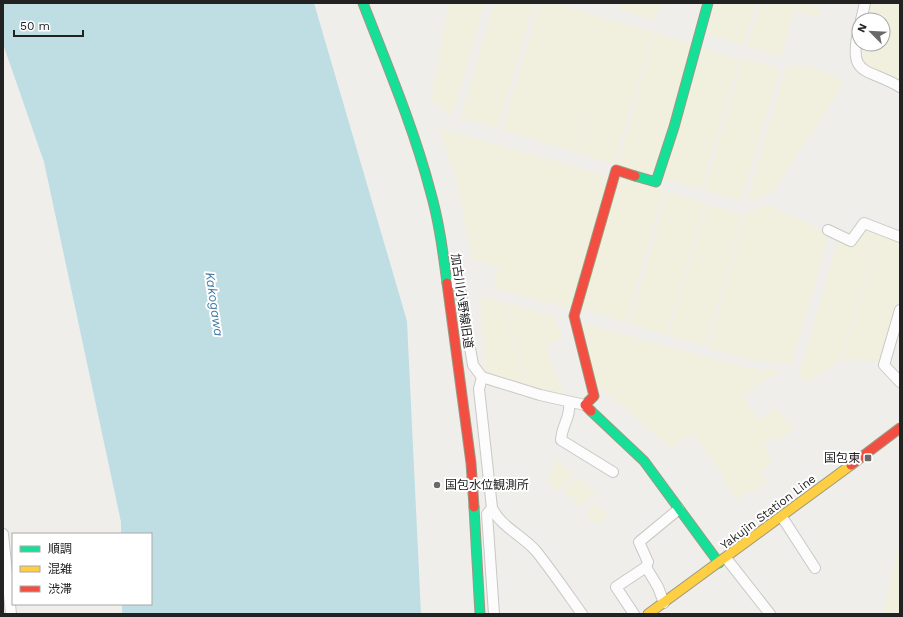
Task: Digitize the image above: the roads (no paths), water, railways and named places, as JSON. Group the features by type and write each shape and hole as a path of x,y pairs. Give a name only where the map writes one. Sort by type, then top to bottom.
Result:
{"street":[{"name":"加古川小野線旧道","path":"363,3 399,95 431,192 448,282 471,463 480,614"},
{"path":"585,405 594,396 574,316 616,170 656,182 674,127 708,3"},
{"path":"857,52 856,58 863,71 900,87"},
{"path":"828,230 851,241 864,223 900,237"},
{"path":"448,282 459,284 473,365 482,377 489,381 585,405 644,461 679,509 770,614"},
{"path":"900,310 884,365 900,382"},
{"path":"482,377 479,389 492,508 496,518 525,540 536,551 582,614"},
{"path":"570,402 570,413 561,432 561,440 613,472"},
{"name":"Yakujin Station Line","path":"648,614 723,561 900,428"},
{"path":"492,508 487,514 494,614"},
{"path":"634,614 616,588 646,567 648,562 640,542 679,509"},
{"path":"782,517 815,568"},
{"path":"3,534 11,614"},
{"path":"646,567 658,587 664,604"}],"water":[{"name":"Kakogawa","path":"3,3 314,3 407,321 421,614 122,614 122,605 152,605 152,533 121,533 121,522 44,162 3,44"}],"place":[{"name":"国包東","path":"868,458"},
{"name":"国包水位観測所","path":"437,485"}]}
